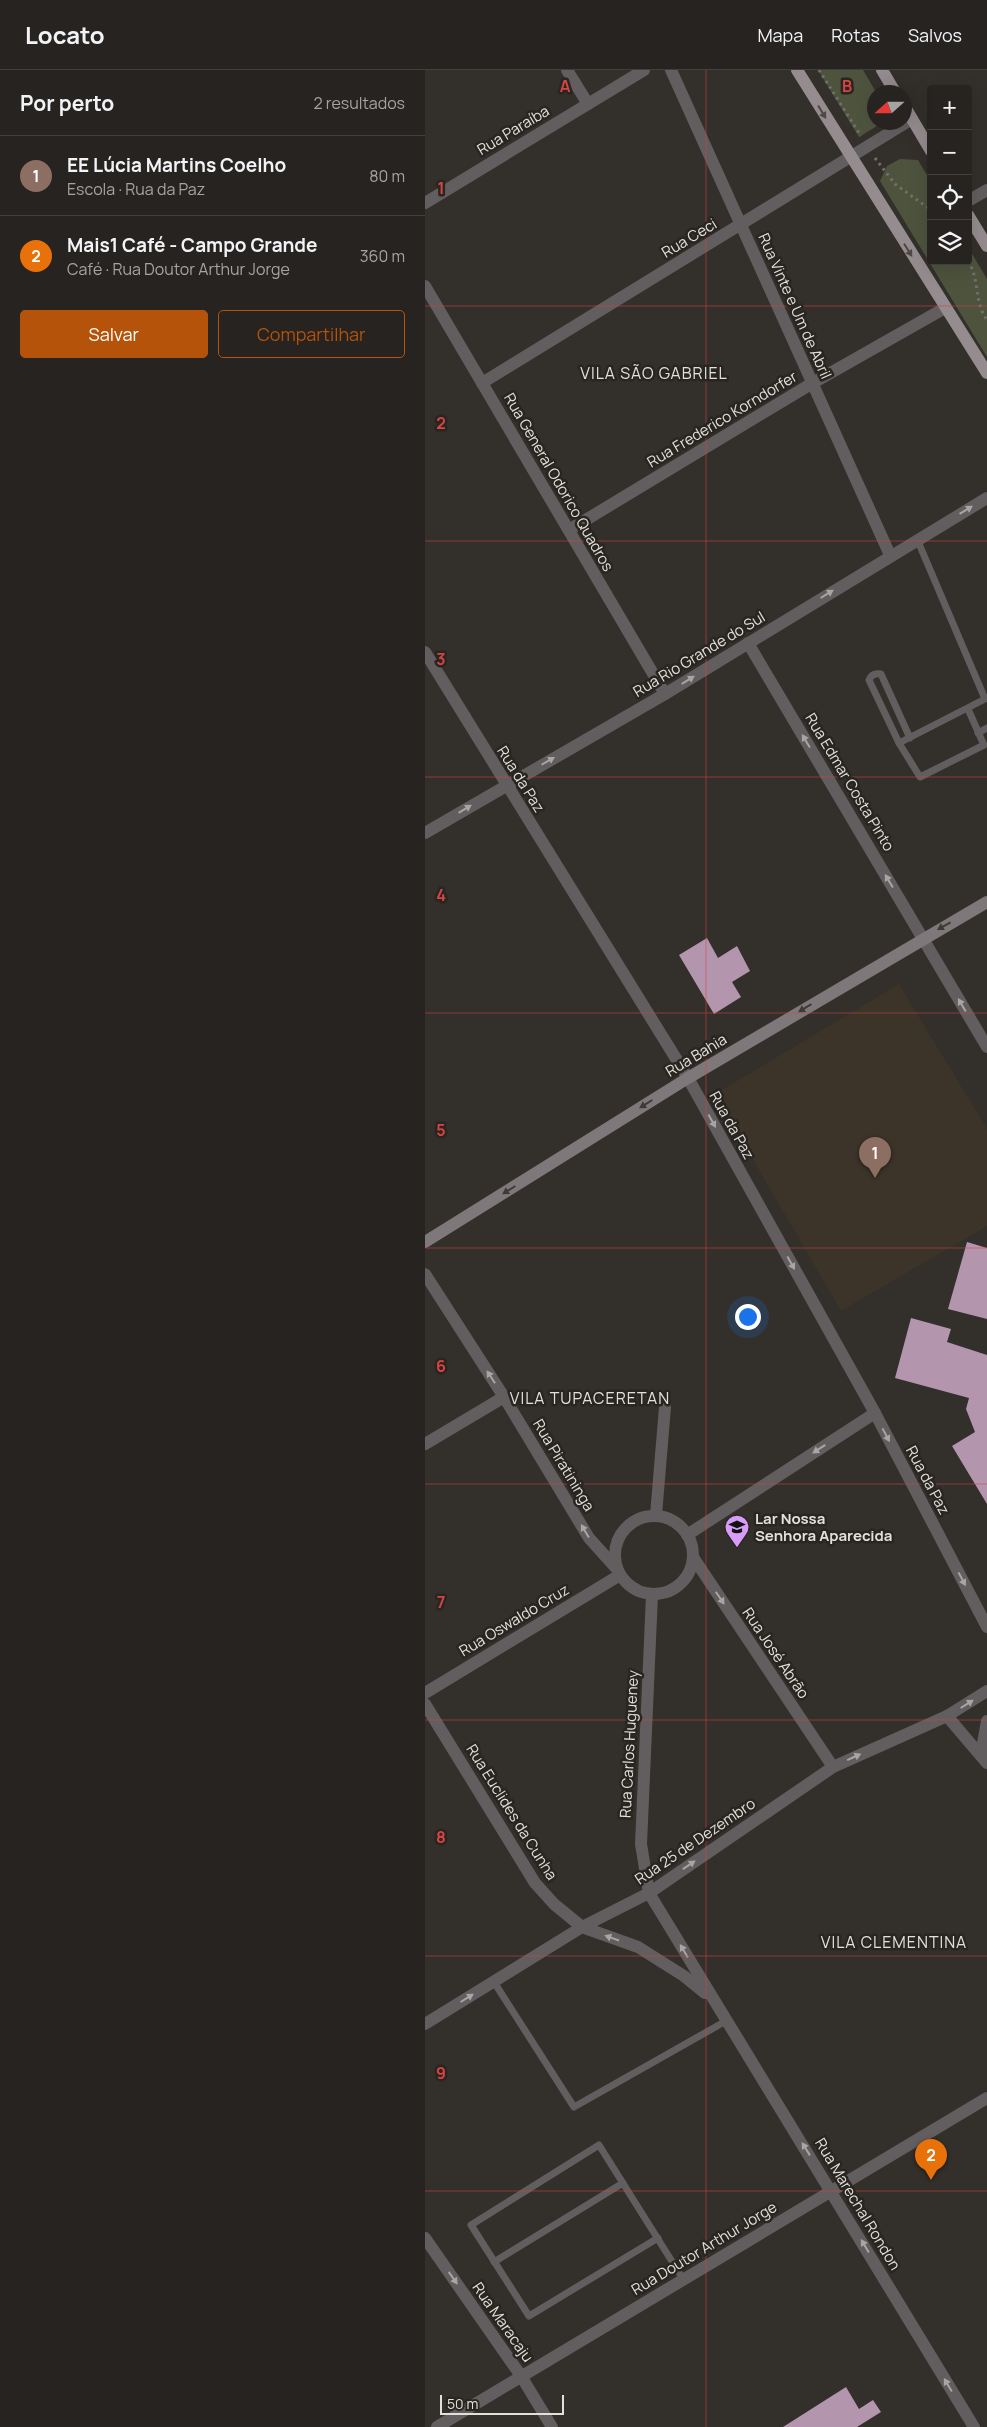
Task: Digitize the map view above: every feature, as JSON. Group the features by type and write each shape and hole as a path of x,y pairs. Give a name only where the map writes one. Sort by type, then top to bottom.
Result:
{"main road":[{"path":"797,70 849,157 987,373"},
{"path":"881,70 891,85"},
{"path":"912,119 927,144"},
{"path":"971,220 987,246"}],"street":[{"path":"567,70 587,104"},
{"name":"Rua Paraíba","path":"425,203 644,70"},
{"name":"Rua Vinte e Um de Abril","path":"671,70 742,225 811,384 890,555"},
{"name":"Rua Ceci","path":"482,383 894,130"},
{"path":"972,198 987,190"},
{"name":"Rua General Odorico Quadros","path":"425,286 665,694"},
{"name":"Rua Frederico Korndorfer","path":"569,530 811,384 945,308"},
{"name":"Rua Rio Grande do Sul","path":"425,833 665,694 890,555 987,498"},
{"name":"Rua Edmar Costa Pinto","path":"748,643 987,1047"},
{"name":"Rua da Paz","path":"425,652 505,785 688,1078 875,1413 987,1627"},
{"name":"Rua Bahia","path":"425,1242 688,1078 987,902"},
{"name":"Rua Piratininga","path":"425,1274 504,1397 589,1538 618,1572"},
{"path":"425,1444 504,1397"},
{"path":"656,1516 665,1407"},
{"path":"687,1536 875,1413"},
{"path":"656,1516 671,1519 683,1529 691,1542 693,1557 689,1573 680,1585 667,1593 652,1595 636,1591 624,1582 618,1572 614,1553 618,1538 627,1525 640,1518 656,1516"},
{"name":"Rua José Abrão","path":"693,1557 833,1767"},
{"name":"Rua Oswaldo Cruz","path":"425,1693 618,1572"},
{"name":"Rua Carlos Hugueney","path":"649,1893 641,1844 652,1595"},
{"name":"Rua 25 de Dezembro","path":"425,2024 582,1927 649,1893 833,1767 947,1716 987,1691"},
{"name":"Rua Euclides da Cunha","path":"425,1704 535,1883 554,1904 582,1927"},
{"path":"947,1716 984,1759"},
{"path":"984,1759 987,1721"},
{"name":"Rua Marechal Rondon","path":"649,1893 974,2427"},
{"name":"Rua Marechal Rondon","path":"582,1927 638,1947 684,1976 713,1999"},
{"name":"Rua Doutor Arthur Jorge","path":"437,2427 987,2098"},
{"name":"Rua Maracaju","path":"425,2238 521,2376 552,2427"}],"lane":[{"path":"899,743 986,699 917,539"},
{"path":"909,738 881,674 877,673 871,676 869,680 899,743 919,778 984,745 967,708"},
{"path":"978,733 987,728"},
{"path":"494,1982 573,2107 726,2021"},
{"path":"658,2238 529,2316 471,2225 599,2145 658,2238 683,2279"},
{"path":"495,2262 623,2183"}],"path":[{"path":"971,265 975,271 981,310 987,320"}],"shaded area":[{"path":"899,984 987,1129 987,1226 841,1311 715,1094"}],"green space":[{"path":"818,70 863,70 872,85 867,85 867,130 870,130 859,137"},
{"path":"900,159 918,160 927,175 927,258 880,181 887,166"},
{"path":"972,254 987,279 987,357 931,265 972,265"}],"building":[{"path":"707,938 718,958 737,946 750,971 732,982 741,997 714,1014 679,955"},
{"path":"967,1242 987,1248 987,1319 948,1309"},
{"path":"911,1318 951,1329 947,1342 987,1355 987,1504 952,1446 975,1432 966,1409 969,1398 895,1378"},
{"path":"846,2387 859,2409 873,2400 881,2412 857,2427 783,2427"}],"place":[{"name":"EE Lúcia Martins Coelho","path":"875,1178"},
{"name":"Lar Nossa Senhora Aparecida","path":"737,1548"},
{"name":"Mais1 Café - Campo Grande","path":"931,2180"}],"district":[{"name":"VILA SÃO GABRIEL","path":"654,373"},
{"name":"VILA TUPACERETAN","path":"590,1398"},
{"name":"VILA CLEMENTINA","path":"894,1942"}]}
